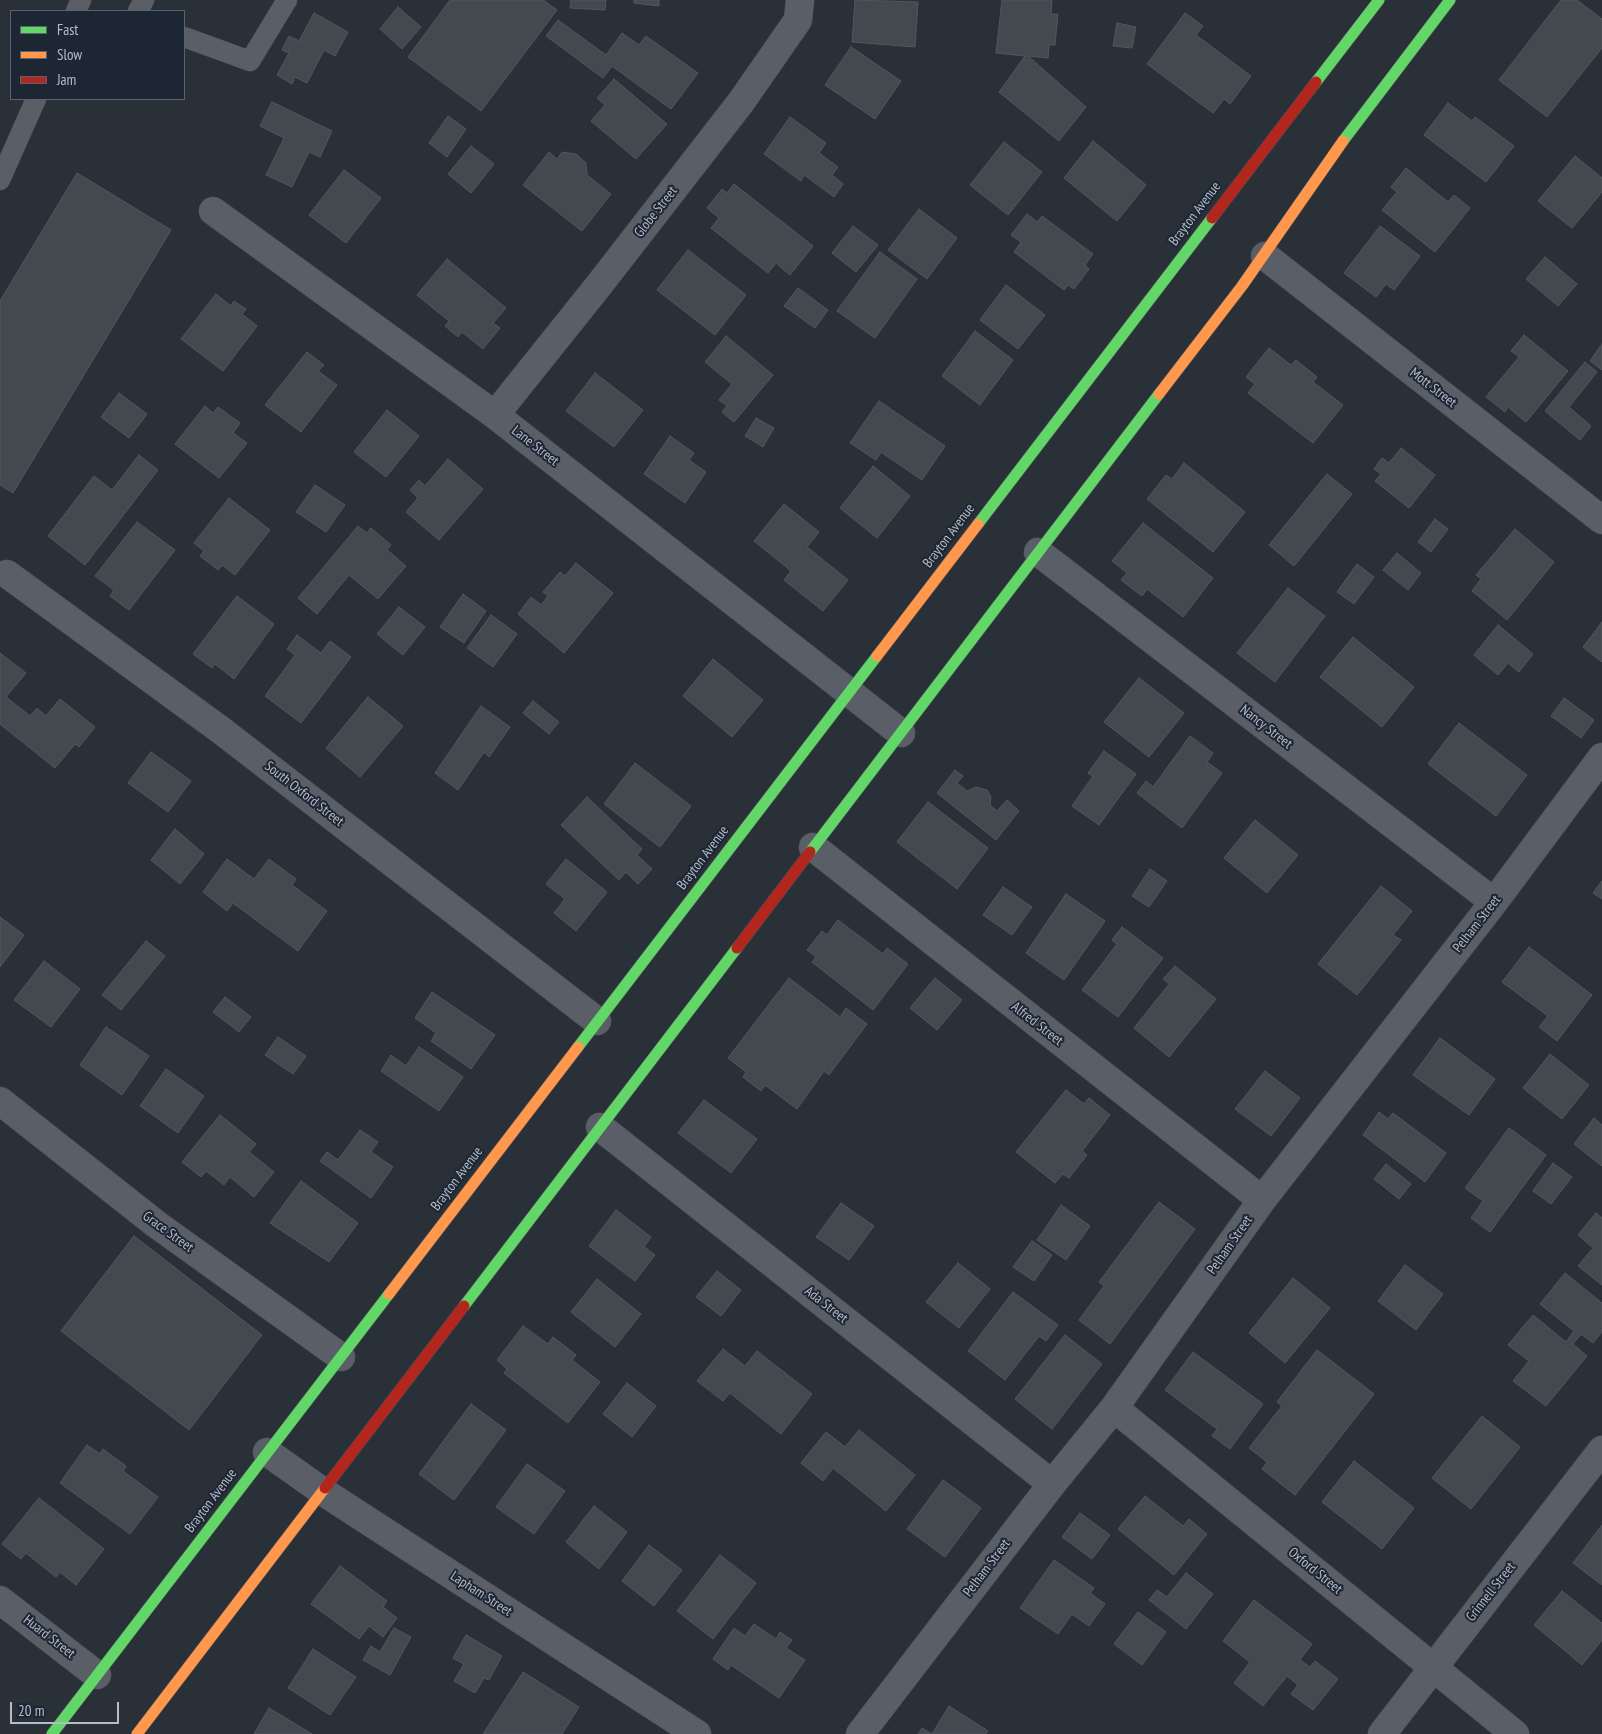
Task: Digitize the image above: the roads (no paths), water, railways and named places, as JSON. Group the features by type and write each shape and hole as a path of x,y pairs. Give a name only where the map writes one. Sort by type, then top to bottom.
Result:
{"main road":[{"name":"Brayton Avenue","path":"52,1734 1379,0"},
{"path":"137,1734 1265,256 1346,137 1450,0"}],"street":[{"name":"Globe Street","path":"495,415 741,102 798,20 800,0"},
{"name":"Lane Street","path":"213,211 495,415 900,733"},
{"name":"Mott Street","path":"1265,256 1602,520"},
{"name":"Nancy Street","path":"1038,552 1494,902"},
{"name":"South Oxford Street","path":"6,574 222,731 597,1021"},
{"name":"Pelham Street","path":"860,1734 1052,1484 1114,1408 1262,1200 1494,902 1602,757"},
{"name":"Alfred Street","path":"813,848 1262,1200"},
{"name":"Grace Street","path":"0,1102 156,1224 341,1356"},
{"name":"Ada Street","path":"600,1127 1052,1484"},
{"name":"Oxford Street","path":"1114,1408 1515,1734"},
{"name":"Grinnell Street","path":"1382,1734 1432,1667 1602,1450"},
{"name":"Lapham Street","path":"267,1452 322,1491 697,1734"},
{"name":"Huard Street","path":"0,1600 97,1675"}],"lane":[{"path":"185,37 250,60 287,0"},
{"path":"0,180 36,100"}]}
